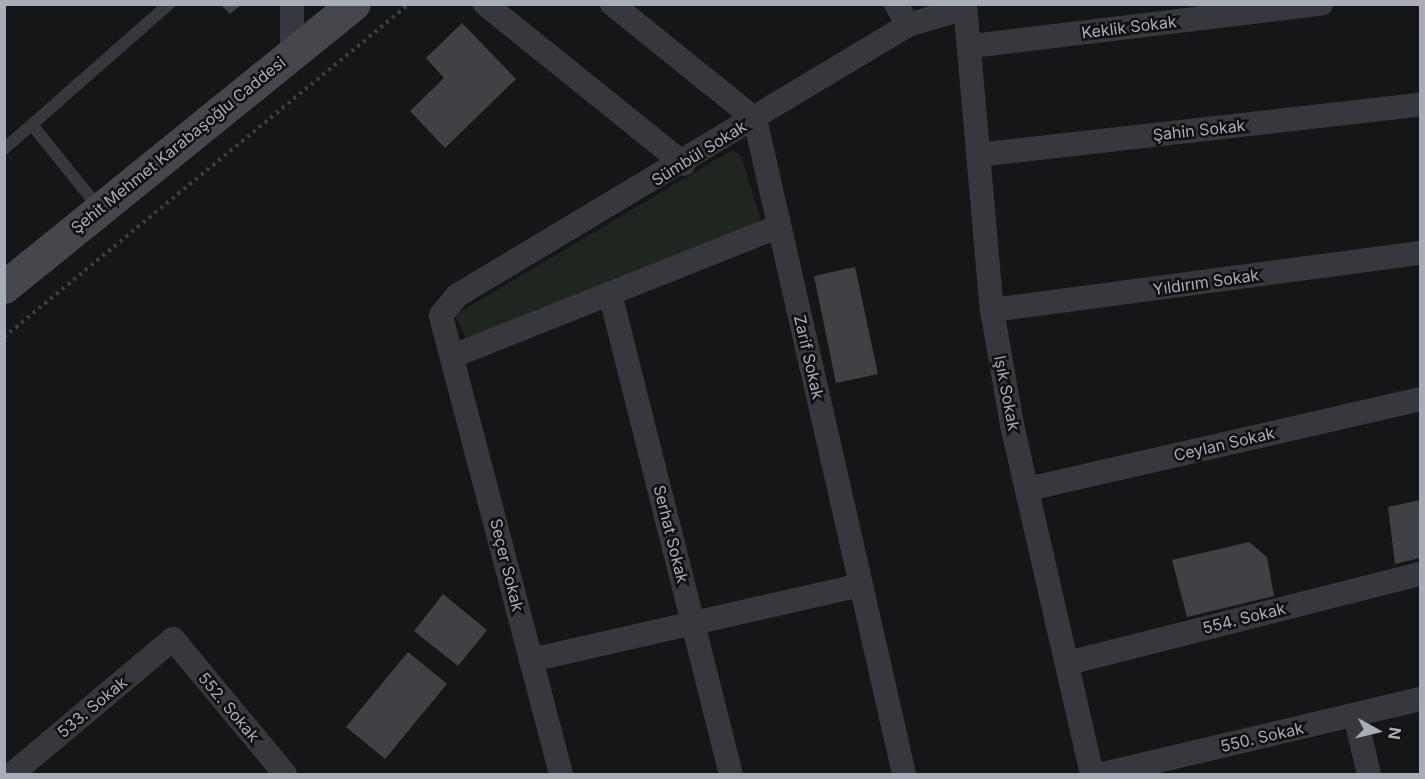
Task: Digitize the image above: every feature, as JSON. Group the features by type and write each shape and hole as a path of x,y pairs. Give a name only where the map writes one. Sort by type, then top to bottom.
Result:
{"main road":[{"name":"Şehit Mehmet Karabaşoğlu Caddesi","path":"4,287 354,4"}],"street":[{"path":"292,4 292,53"},
{"path":"485,4 684,164"},
{"path":"612,4 755,119"},
{"path":"896,4 908,25"},
{"name":"Keklik Sokak","path":"972,46 1248,9 1321,4"},
{"name":"Sümbül Sokak","path":"441,315 458,295 684,164 908,25 965,6"},
{"name":"Işık Sokak","path":"965,6 972,46 978,155 992,310 1028,489 1092,774"},
{"name":"Şahin Sokak","path":"978,155 1420,105"},
{"name":"Zarif Sokak","path":"755,119 904,774"},
{"path":"453,356 779,226"},
{"name":"Yıldırım Sokak","path":"992,310 1420,253"},
{"name":"Serhat Sokak","path":"610,293 730,774"},
{"name":"Seçer Sokak","path":"441,315 561,774"},
{"name":"Ceylan Sokak","path":"1028,489 1420,399"},
{"name":"554. Sokak","path":"1068,663 1420,574"},
{"path":"531,660 861,585"},
{"name":"533. Sokak","path":"12,774 173,639"},
{"name":"552. Sokak","path":"173,639 285,774"},
{"name":"550. Sokak","path":"1103,774 1172,766 1420,699"},
{"path":"1356,715 1369,774"}],"lane":[{"path":"4,149 33,126 169,4"},
{"path":"33,126 99,208"}],"path":[{"path":"4,337 409,4"}],"shaded area":[{"path":"732,150 741,156 760,217 758,226 466,339 455,315"}],"building":[{"path":"220,4 242,4 230,14"},
{"path":"462,23 516,79 445,148 410,111 444,78 426,58"},
{"path":"855,267 878,374 836,383 814,276"},
{"path":"1420,500 1420,558 1395,564 1388,507"},
{"path":"1249,542 1267,557 1274,596 1187,617 1172,560"},
{"path":"443,594 487,630 458,666 414,631"},
{"path":"408,652 447,684 385,759 346,727"}]}
